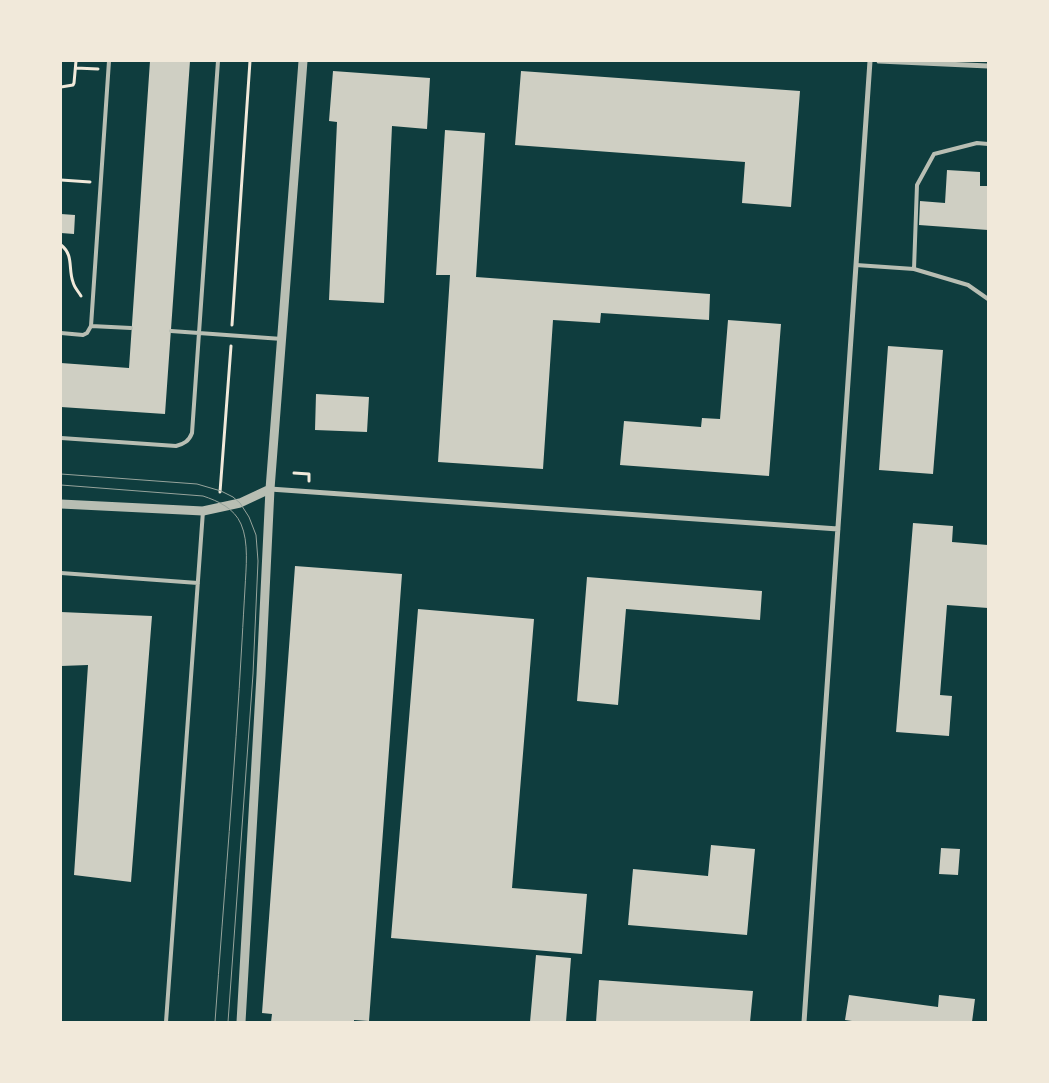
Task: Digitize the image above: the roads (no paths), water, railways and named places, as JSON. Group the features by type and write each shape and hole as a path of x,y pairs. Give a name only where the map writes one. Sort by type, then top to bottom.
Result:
{"street":[{"path":"241,1022 262,675 270,489 303,61"},
{"path":"804,1022 870,61"},
{"path":"879,61 988,66"},
{"path":"61,504 203,511 240,502 270,489 838,529"}],"lane":[{"path":"61,333 83,335 91,326 109,61"},
{"path":"61,438 172,446 182,445 190,438 192,433 218,61"},
{"path":"914,269 917,185 934,154 977,144 988,144"},
{"path":"856,265 914,269 968,285 988,299"},
{"path":"91,326 131,328"},
{"path":"171,331 282,339"},
{"path":"166,1022 203,511"},
{"path":"61,573 198,582"}],"tram line":[{"path":"61,474 197,484 221,491 240,503 249,517 256,535 258,561 253,674 228,1022"},
{"path":"61,485 203,496 230,509 238,518 244,531 246,564 242,641 215,1022"}]}
